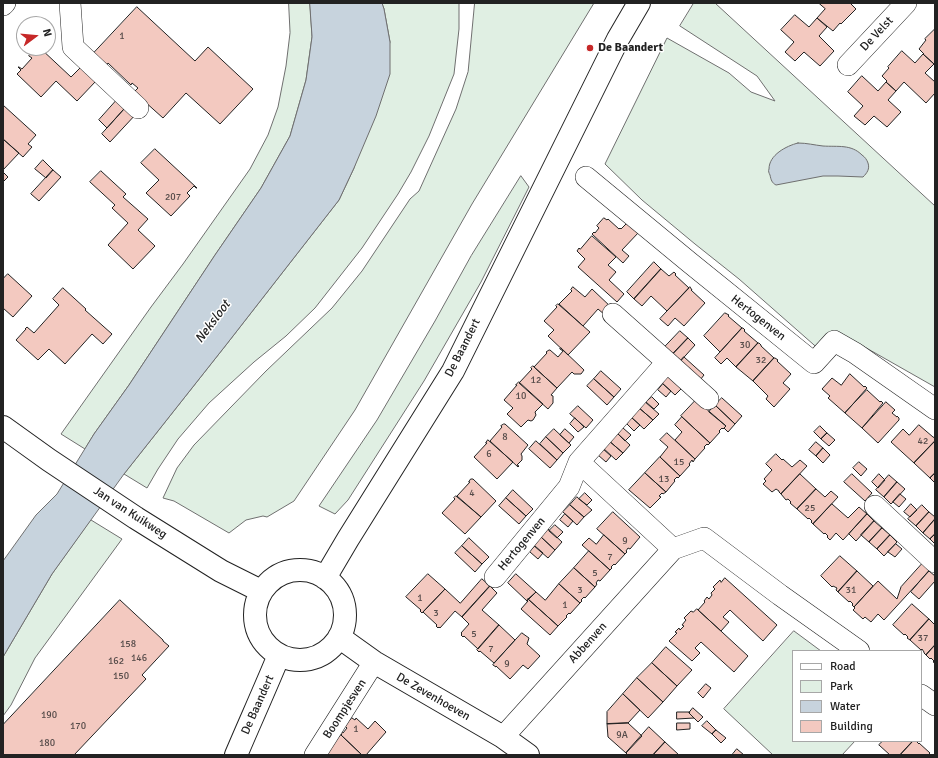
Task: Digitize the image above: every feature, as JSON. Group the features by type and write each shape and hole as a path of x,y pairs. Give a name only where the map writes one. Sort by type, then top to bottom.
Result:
{"main road":[{"name":"De Baandert","path":"325,578 452,372 618,39 639,3"},
{"name":"Jan van Kuikweg","path":"3,427 60,468 119,507 221,571 261,591"},
{"path":"298,569 312,571 325,578 337,589 344,604 345,621 339,637 331,648 320,656 306,660 292,660 280,655 267,646 259,634 255,620 256,604 261,591 271,580 283,572 298,569"},
{"name":"De Zevenhoeven","path":"339,637 374,662 502,737 528,755"},
{"name":"De Baandert","path":"236,755 280,655"}],"street":[{"path":"70,3 73,47 138,108"},
{"name":"De Velst","path":"848,65 906,3"},
{"name":"Hertogenven","path":"586,177 695,267 814,362 834,341 855,353 935,409"},
{"path":"613,314 708,398"},
{"name":"Hertogenven","path":"495,577 569,487 579,462 667,362"},
{"path":"579,462 673,549"},
{"path":"875,506 935,562"},
{"name":"Abbenven","path":"502,737 673,549 704,538 780,595 858,650"},
{"name":"Boompjesven","path":"315,755 374,662"},
{"path":"922,697 935,705"}],"green space":[{"path":"289,3 310,3 312,37 306,80 290,136 261,188 85,449 61,434 250,169 268,135 278,107 286,66 290,33"},
{"path":"382,3 459,3 459,29 454,74 429,136 398,194 362,248 315,308 286,336 254,362 209,403 178,439 147,488 124,474 339,200 354,168 390,42"},
{"path":"475,3 594,3 472,204 355,410 294,501 267,517 263,516 246,520 229,533 174,501 163,498 177,468 194,445 266,371 332,308 362,271 410,199 419,191 456,109 468,72"},
{"path":"694,3 715,3 935,206 935,387 854,341 830,359 739,279 642,200 605,164 667,38 729,73 751,92 775,101 757,76 680,26"},
{"path":"521,176 529,187 481,282 424,381 348,500 335,514 319,506 377,420 471,256"},
{"path":"91,520 122,539 35,658 11,705 3,716 3,657 52,574"},
{"path":"794,631 820,650 792,650 792,742 854,742 842,755 773,755 724,709"}],"water":[{"name":"Neksloot","path":"310,3 382,3 390,42 390,74 376,116 339,200 124,474 52,574 3,657 3,561 36,515 57,494 94,434 129,385 261,188 290,136 306,80 312,37"},
{"path":"798,143 844,147 858,151 869,165 868,171 863,177 823,176 776,185 772,181 769,171 772,159 775,155 788,146"}],"building":[{"path":"819,3 850,3 856,9 833,31 817,18 825,9"},
{"path":"137,7 195,61 208,47 253,89 220,124 186,93 163,118 134,92 138,88 132,83 131,85 108,63 106,66 93,54"},
{"path":"795,15 809,27 817,18 827,27 819,36 834,51 820,66 804,52 795,61 785,52 794,42 781,30"},
{"path":"935,29 934,64 919,49 926,40 925,39"},
{"path":"902,51 915,63 923,54 934,64 925,73 935,82 935,93 926,103 904,82 896,91 882,76"},
{"path":"29,56 49,56 71,77 81,67 96,81 77,101 56,81 41,97 17,74 21,70 18,67 22,69 32,58"},
{"path":"862,76 878,91 886,82 896,91 888,100 901,112 887,127 874,116 865,125 854,116 863,106 848,92"},
{"path":"116,101 125,108 107,128 99,120"},
{"path":"3,105 36,135 28,144 32,147 23,157 3,139"},
{"path":"128,105 137,113 110,142 102,134"},
{"path":"3,139 19,153 3,170"},
{"path":"155,149 197,188 194,186 187,193 190,196 171,216 146,193 159,180 141,163"},
{"path":"43,160 53,170 46,178 35,169"},
{"path":"53,170 61,177 39,201 31,194"},
{"path":"101,171 126,194 123,197 148,219 138,230 155,246 133,269 108,245 128,223 112,208 115,205 90,182"},
{"path":"3,172 8,177 3,182"},
{"path":"604,218 607,220 608,219 619,229 621,229 628,222 639,232 622,250 629,256 623,263 592,234 599,228 597,226"},
{"path":"592,236 616,257 608,265 616,272 609,280 624,294 617,302 578,267 585,259 577,251"},
{"path":"654,262 661,269 634,299 627,292"},
{"path":"661,269 669,276 674,272 676,274 675,275 689,288 667,311 651,296 642,306 634,299"},
{"path":"8,274 32,296 13,317 3,308 3,279"},
{"path":"573,287 585,297 592,289 612,308 605,315 598,309 583,326 559,304 572,291 571,290"},
{"path":"690,287 691,290 705,303 684,326 675,318 668,326 660,319"},
{"path":"63,288 112,334 103,344 92,334 65,364 49,349 38,360 16,340 27,327 34,333 59,305 53,299"},
{"path":"558,304 590,332 568,355 548,336 554,330 544,321"},
{"path":"725,313 742,328 720,352 704,336"},
{"path":"742,328 758,343 736,367 727,358 721,364 715,358"},
{"path":"680,331 688,338 669,358 661,351"},
{"path":"688,338 695,345 677,365 669,358"},
{"path":"758,343 774,358 753,381 736,367"},
{"path":"561,348 584,370 581,374 574,374 572,372 557,388 534,367 549,350 558,357 563,351 560,349"},
{"path":"684,357 704,375 697,384 677,365"},
{"path":"774,358 778,360 777,361 791,374 783,383 790,389 774,407 766,399 768,396 753,381"},
{"path":"533,366 557,388 551,395 553,396 553,403 548,409 519,383"},
{"path":"601,371 621,389 614,397 594,379"},
{"path":"669,374 683,387 675,395 661,382"},
{"path":"850,374 867,388 845,413 828,398 830,396 822,389 832,378 841,385"},
{"path":"594,379 614,397 607,405 587,386"},
{"path":"519,382 543,404 535,412 536,415 533,420 528,420 521,427 507,414 513,408 504,400"},
{"path":"663,384 671,391 666,397 658,390"},
{"path":"867,390 883,403 862,428 845,413"},
{"path":"652,397 659,404 654,409 646,402"},
{"path":"722,398 742,416 735,424 715,405"},
{"path":"696,400 726,426 719,431 720,432 710,443 681,416"},
{"path":"644,401 659,414 653,420 638,407"},
{"path":"886,402 895,410 892,413 899,418 899,420 878,443 862,428"},
{"path":"715,405 735,424 728,432 724,428 726,426 709,412"},
{"path":"578,406 593,420 586,428 570,414"},
{"path":"638,407 653,420 644,429 630,416"},
{"path":"682,417 710,443 704,447 705,448 695,459 675,440 682,432 675,425"},
{"path":"575,418 584,427 578,432 570,424"},
{"path":"632,418 640,425 634,431 627,424"},
{"path":"504,424 528,445 521,454 522,460 517,465 519,466 518,467 490,441"},
{"path":"919,425 935,438 935,441 914,463 891,442 903,429 909,435"},
{"path":"820,426 827,433 821,439 814,432"},
{"path":"623,428 631,435 625,441 618,434"},
{"path":"554,429 571,445 563,453 546,437"},
{"path":"565,429 574,437 569,443 560,435"},
{"path":"616,432 630,445 623,453 608,440"},
{"path":"667,433 695,459 693,462 692,460 689,464 690,465 680,476 660,457 668,447 660,440"},
{"path":"827,433 835,440 829,446 821,439"},
{"path":"546,437 563,453 557,460 540,444"},
{"path":"488,440 513,462 497,479 474,457"},
{"path":"608,440 623,453 616,460 602,447"},
{"path":"536,441 557,460 550,468 529,449"},
{"path":"935,441 935,473 930,478 914,463"},
{"path":"816,442 823,448 816,456 809,450"},
{"path":"823,448 830,455 823,463 816,456"},
{"path":"603,449 611,456 606,462 598,455"},
{"path":"776,454 792,467 800,460 807,466 781,494 776,489 772,492 763,484 766,481 764,479 772,470 766,464"},
{"path":"660,457 680,476 674,480 675,481 666,492 645,473"},
{"path":"859,462 867,469 861,476 853,468"},
{"path":"645,473 666,492 659,496 661,497 650,508 629,490"},
{"path":"935,473 935,483 930,478"},
{"path":"800,474 816,489 797,509 781,494"},
{"path":"852,474 872,493 865,501 844,482"},
{"path":"879,474 885,480 878,488 872,482"},
{"path":"889,475 897,482 884,497 876,490"},
{"path":"471,479 473,479 496,501 481,517 457,496"},
{"path":"897,482 905,489 891,504 884,497"},
{"path":"816,489 825,497 831,491 838,497 813,524 809,518 808,519 797,509"},
{"path":"513,490 533,509 526,516 506,498"},
{"path":"585,493 592,500 587,505 579,499"},
{"path":"900,494 906,499 899,507 893,502"},
{"path":"456,496 481,517 465,534 442,513"},
{"path":"577,497 592,510 584,517 570,505"},
{"path":"506,498 526,516 519,524 499,506"},
{"path":"832,504 848,518 859,507 867,514 843,540 836,533 830,540 825,533 824,534 813,524"},
{"path":"911,504 917,510 910,517 904,512"},
{"path":"570,505 584,517 577,525 563,512"},
{"path":"922,505 929,512 916,526 908,519"},
{"path":"613,512 640,537 630,549 628,548 625,554 597,529"},
{"path":"929,512 935,517 935,519 923,533 916,526"},
{"path":"565,514 573,521 568,527 560,520"},
{"path":"867,514 874,521 856,541 849,534"},
{"path":"935,519 935,534 930,539 923,533"},
{"path":"874,521 882,528 869,542 861,535"},
{"path":"555,525 563,532 557,538 549,531"},
{"path":"882,528 890,535 877,549 869,542"},
{"path":"548,529 562,542 555,550 541,537"},
{"path":"935,534 935,544 930,539"},
{"path":"604,535 625,554 615,565 614,564 611,567 612,568 610,570 582,545 589,538 596,544"},
{"path":"890,535 897,542 884,556 877,549"},
{"path":"541,537 555,550 548,558 533,545"},
{"path":"469,538 489,557 482,564 462,546"},
{"path":"896,544 902,549 895,557 888,552"},
{"path":"462,546 482,564 475,572 455,553"},
{"path":"535,546 543,553 538,559 530,552"},
{"path":"589,551 610,570 600,581 598,580 595,587 574,568"},
{"path":"840,556 857,571 838,592 836,590 837,588 832,587 821,576"},
{"path":"922,564 929,571 884,620 878,614 871,622 865,617 863,619 853,610 855,608 854,607 878,581 897,599 901,587"},
{"path":"574,568 595,587 585,598 584,597 581,600 582,601 580,603 559,584"},
{"path":"857,571 873,586 854,607 850,601 849,602 838,592"},
{"path":"929,571 935,576 935,581 919,599 911,592"},
{"path":"428,574 445,589 422,613 420,611 421,610 406,597"},
{"path":"516,574 536,592 527,601 508,583"},
{"path":"725,578 777,625 763,641 730,610 723,617 729,622 721,631 698,610 705,602 704,601 707,597 709,599 712,595 711,593 715,589 713,587 720,580 721,582"},
{"path":"482,579 490,586 462,617 455,611 440,628 438,628 436,626 437,625 423,612 445,589 460,603"},
{"path":"559,584 580,603 558,626 528,599 536,592 545,600"},
{"path":"490,586 497,593 482,610 499,625 478,649 461,635 469,624 462,617"},
{"path":"528,599 558,626 550,635 521,609"},
{"path":"120,600 169,646 142,675 146,679 74,755 3,755 3,725"},
{"path":"912,604 929,619 910,640 893,625"},
{"path":"697,609 748,656 734,672 701,642 695,648 700,653 692,661 669,641 677,633 675,632 679,628 680,630 684,626 682,625 686,620 684,618 691,611 693,612"},
{"path":"929,619 935,625 935,645 926,655 922,649 921,650 910,640"},
{"path":"499,625 515,640 494,663 477,650"},
{"path":"522,633 529,638 527,644 540,656 528,669 523,665 510,679 493,665"},
{"path":"935,645 935,663 926,655"},
{"path":"666,647 692,670 677,686 652,663"},
{"path":"652,663 677,686 663,702 637,678"},
{"path":"637,678 663,702 648,718 623,694"},
{"path":"706,684 711,688 703,698 698,693"},
{"path":"623,694 640,710 628,723 607,724 607,712"},
{"path":"693,708 703,717 698,722 689,713"},
{"path":"677,712 690,712 689,713 694,718 677,719"},
{"path":"352,718 355,720 356,718 368,729 375,721 386,732 366,755 362,755 340,733 343,733 347,728 345,726"},
{"path":"707,721 716,730 712,734 702,726"},
{"path":"628,723 642,736 626,753 608,737 607,724"},
{"path":"677,723 690,723 690,729 677,730"},
{"path":"649,727 665,742 653,755 628,755 626,753"},
{"path":"716,730 726,738 721,743 712,734"},
{"path":"341,735 362,755 329,755 326,752"},
{"path":"665,742 679,755 653,755"},
{"path":"882,742 912,742 900,755 890,755 879,745"},
{"path":"912,742 919,743 930,753 928,755 900,755"},
{"path":"737,749 744,755 734,755 733,754"}],"place":[{"name":"De Baandert","path":"590,48"}]}
